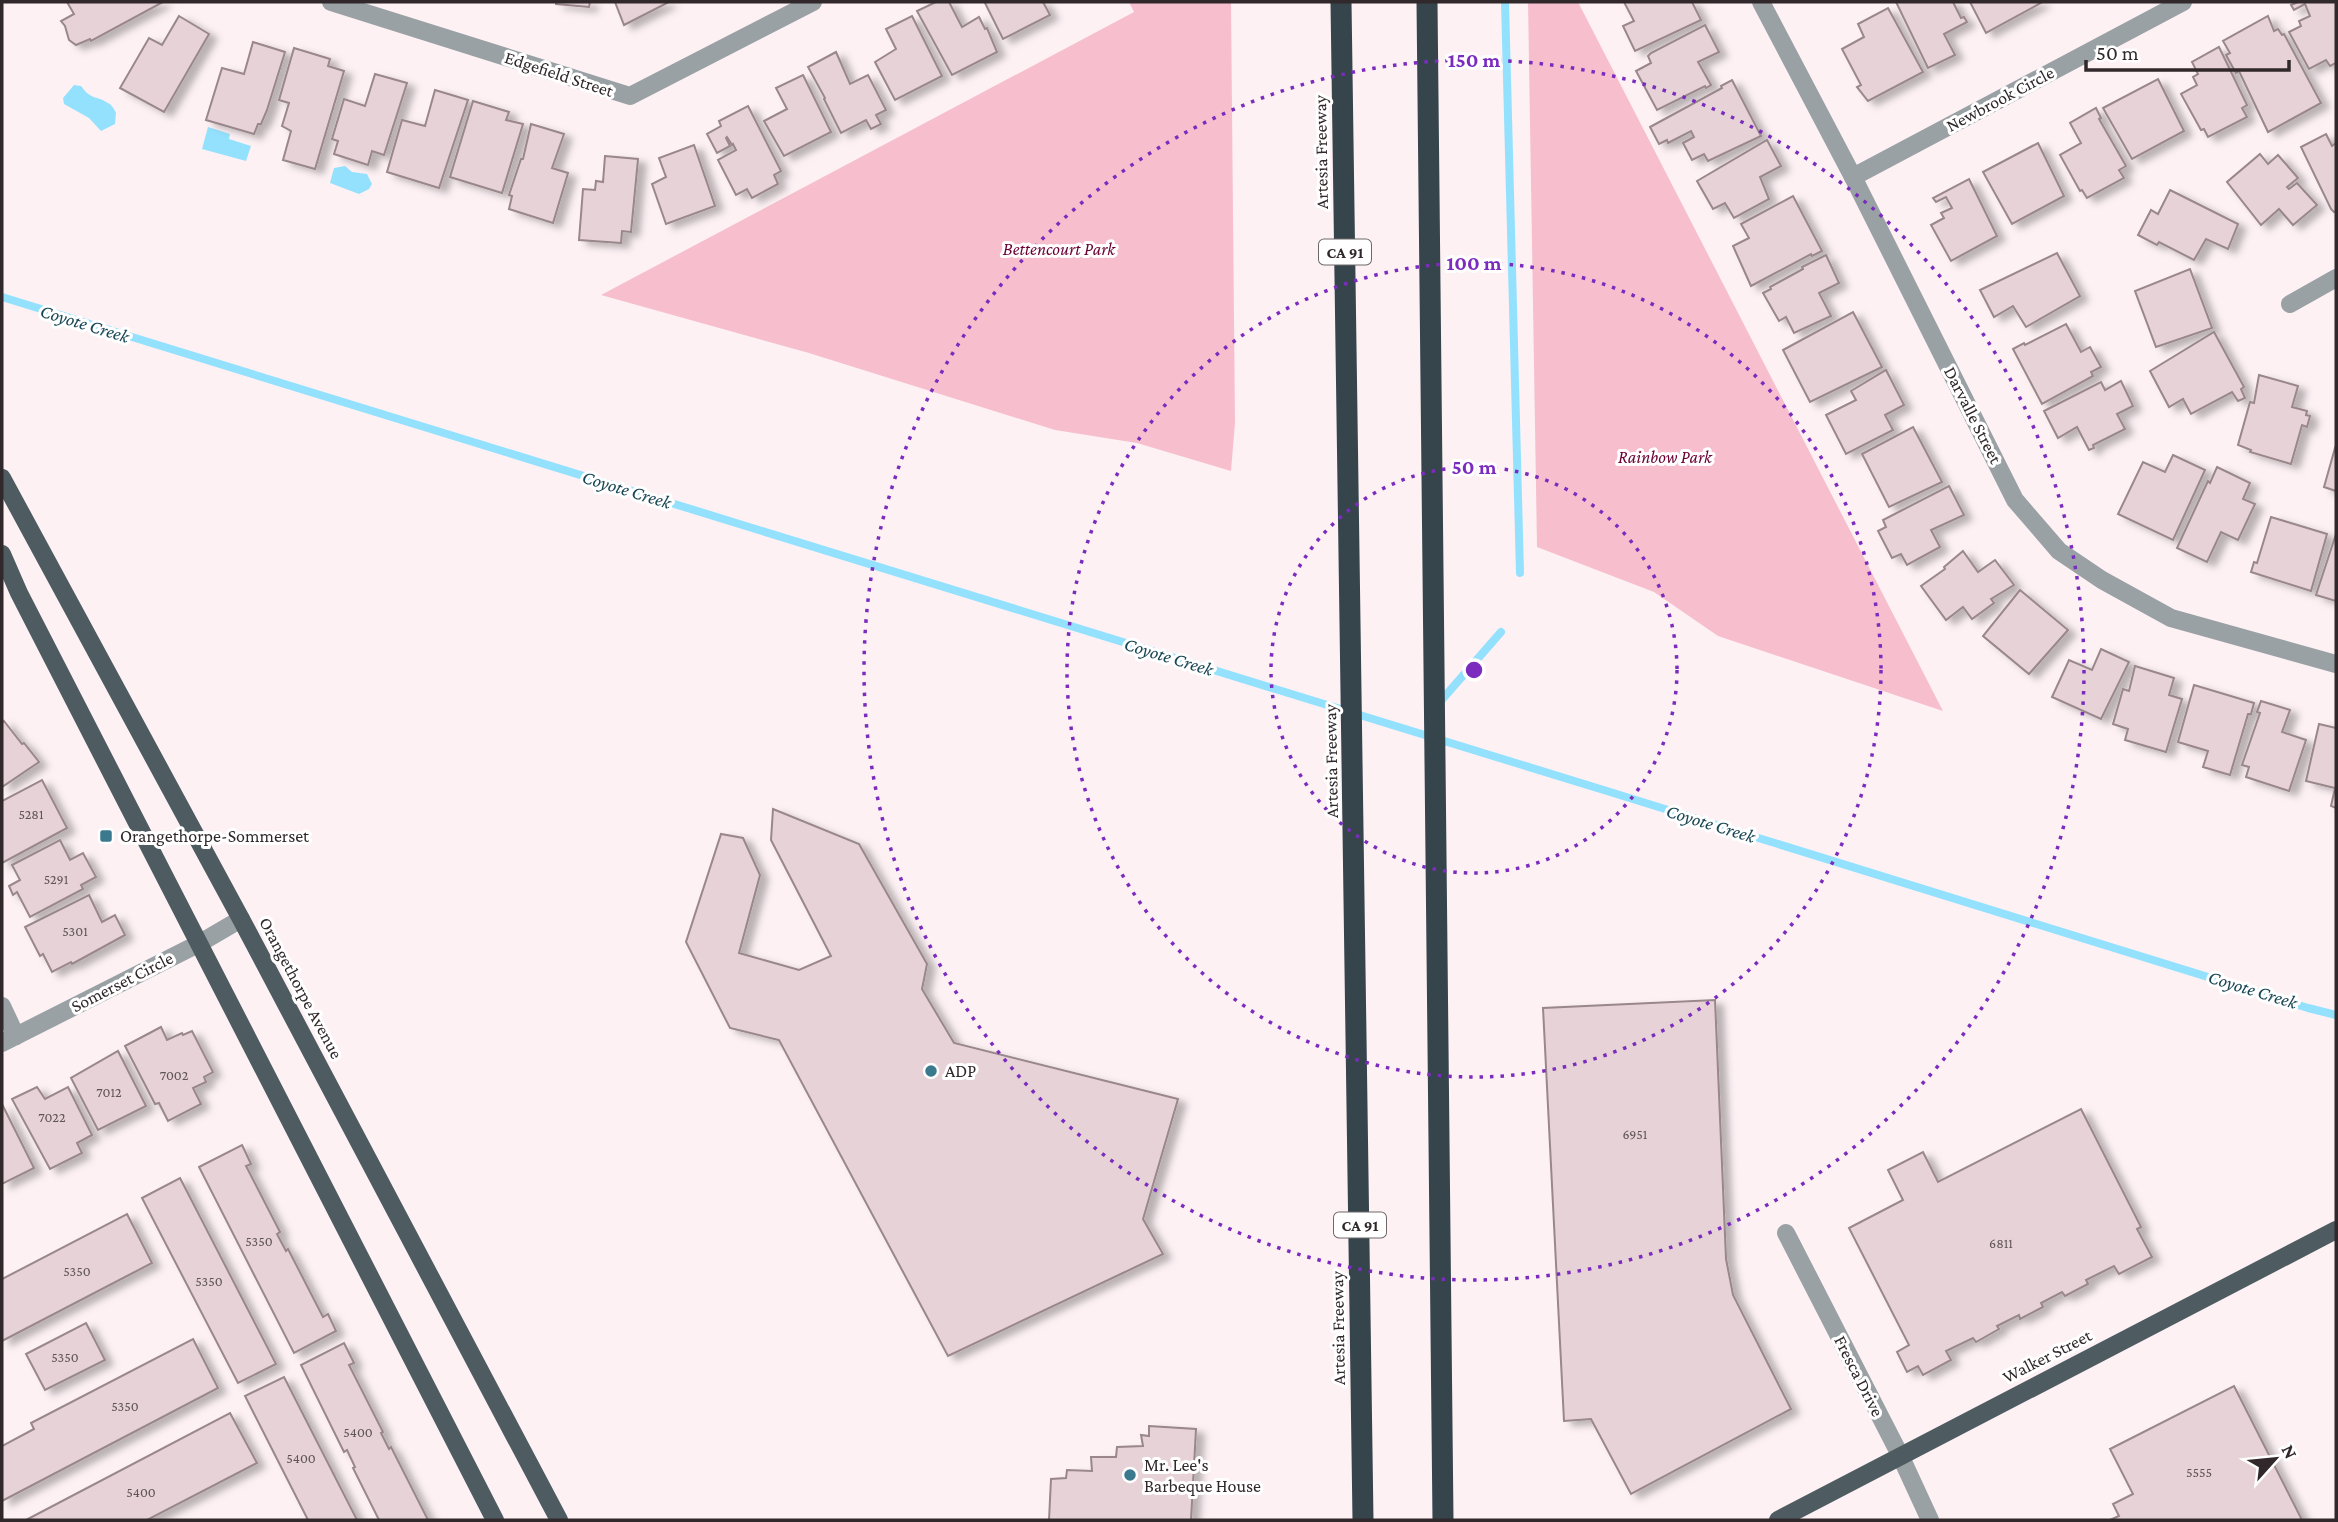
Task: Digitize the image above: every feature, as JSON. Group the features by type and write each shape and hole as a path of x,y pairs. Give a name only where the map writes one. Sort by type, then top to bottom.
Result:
{"highway":[{"name":"Artesia Freeway","path":"1341,2 1363,1520"},
{"path":"1427,2 1443,1520"}],"main road":[{"name":"Orangethorpe Avenue","path":"2,478 241,919 559,1520"},
{"path":"2,554 19,593 495,1520"},
{"name":"Walker Street","path":"1778,1520 2336,1230"}],"street":[{"name":"Edgefield Street","path":"331,2 630,96 813,2"},
{"name":"Darvalle Street","path":"1761,2 1853,177 2015,500 2059,551 2102,580 2171,618 2336,664"},
{"name":"Newbrook Circle","path":"1853,177 2183,2"},
{"path":"2290,304 2336,278"},
{"name":"Somerset Circle","path":"9,1040 200,943 241,919"},
{"path":"2,1006 9,1040"},
{"name":"Fresca Drive","path":"1786,1233 1900,1455 1930,1520"}],"green space":[{"name":"Bettencourt Park","path":"1129,2 1231,2 1235,423 1231,471 1137,443 1055,430 809,353 601,295 1134,12"},
{"name":"Rainbow Park","path":"1528,2 1578,2 1943,711 1718,636 1654,592 1537,547"}],"water":[{"path":"74,85 81,86 91,96 111,105 116,113 115,124 101,131 89,118 64,104 63,98"},
{"path":"208,127 230,134 229,139 251,146 246,161 202,149"},
{"path":"345,166 352,172 367,174 372,184 369,189 359,194 330,183 334,168"}],"building":[{"path":"67,2 163,2 91,41 90,39 76,45 69,40 61,21 74,14"},
{"path":"556,2 590,2 589,7"},
{"path":"615,2 669,2 624,25"},
{"path":"936,2 949,2 962,27 979,17 997,52 952,75 917,11"},
{"path":"1043,2 1050,15 1003,39 985,3"},
{"path":"1624,2 1692,2 1701,20 1635,51 1623,26 1634,21"},
{"path":"1896,2 1953,2 1961,18 1964,17 1967,22 1944,34 1955,55 1928,68"},
{"path":"1970,2 2041,2 2041,3 1986,33"},
{"path":"2298,2 2336,2 2336,63 2330,66 2326,60 2309,69 2289,32 2301,26 2299,21 2310,16 2305,4 2294,10 2291,5"},
{"path":"1888,8 1923,72 1868,101 1857,87 1861,85 1842,49 1864,37 1858,24"},
{"path":"179,16 209,34 164,112 120,88 149,38 162,45"},
{"path":"912,16 942,76 895,100 875,62 896,49 886,29"},
{"path":"2268,16 2274,31 2278,29 2284,34 2321,103 2268,132 2239,71 2236,73 2226,55 2230,53 2223,41"},
{"path":"1705,25 1719,52 1698,62 1711,85 1657,110 1636,71 1651,63 1648,56 1651,53"},
{"path":"253,42 285,52 267,110 254,134 206,120 222,68 244,74"},
{"path":"2219,47 2247,105 2242,108 2247,117 2208,137 2204,129 2201,130 2181,94 2197,85 2193,77 2198,74 2192,62"},
{"path":"294,48 330,59 328,66 344,71 315,169 283,160 291,131 282,126 289,103 279,100"},
{"path":"836,52 850,84 868,75 886,110 876,115 881,124 871,129 866,120 841,133 808,67"},
{"path":"375,74 407,83 384,155 372,151 368,165 334,154 338,141 332,139 344,99 365,106"},
{"path":"803,75 831,132 784,156 764,121 787,109 776,88"},
{"path":"2158,79 2184,131 2132,159 2103,108"},
{"path":"1732,80 1761,136 1708,161 1704,154 1692,160 1683,143 1694,137 1691,131 1668,143 1667,140 1659,144 1650,127"},
{"path":"435,90 468,100 439,188 387,172 402,120 425,126"},
{"path":"473,101 509,112 506,120 523,124 502,193 450,177"},
{"path":"748,106 781,171 774,175 778,184 752,198 747,189 736,195 718,160 736,150 733,144 727,137 730,146 717,153 707,134 721,126 719,121"},
{"path":"2096,108 2101,118 2099,119 2126,166 2119,170 2124,178 2087,198 2082,190 2080,191 2060,155 2081,143 2070,123"},
{"path":"531,124 564,134 552,168 568,173 553,223 509,209 512,196 509,195 523,159"},
{"path":"2326,134 2332,146 2336,143 2334,212 2301,147"},
{"path":"1767,140 1781,166 1760,177 1769,199 1734,218 1725,203 1713,209 1697,181"},
{"path":"2038,143 2064,196 2012,224 1983,172"},
{"path":"694,145 715,206 666,224 652,184 666,177 659,158"},
{"path":"2260,154 2268,164 2278,155 2298,178 2287,187 2289,189 2297,183 2317,205 2293,225 2279,209 2261,225 2227,182"},
{"path":"605,156 638,159 631,232 622,231 621,243 579,240 583,189 595,190 596,181 603,182"},
{"path":"1969,179 1997,236 1951,261 1931,225 1944,218 1941,213 1952,208 1946,197 1936,202 1933,198"},
{"path":"2170,190 2238,224 2228,249 2206,239 2194,260 2159,242 2157,245 2138,235 2151,210 2158,214"},
{"path":"1793,196 1822,251 1812,256 1811,254 1751,286 1733,246 1749,238 1741,224"},
{"path":"2057,253 2080,296 2026,327 2013,306 1994,317 1980,290"},
{"path":"1826,255 1839,283 1819,293 1831,316 1794,333 1786,317 1779,321 1763,293 1803,269 1802,267"},
{"path":"2190,269 2212,328 2156,347 2135,291"},
{"path":"1853,312 1882,367 1810,402 1783,350"},
{"path":"2066,324 2081,352 2090,347 2101,367 2091,372 2093,376 2042,404 2013,349"},
{"path":"2214,332 2244,387 2241,389 2245,398 2238,401 2232,392 2191,414 2183,399 2169,407 2150,371"},
{"path":"1886,370 1904,405 1885,415 1893,430 1846,454 1826,415 1856,400 1851,391"},
{"path":"2259,375 2298,386 2292,407 2307,411 2306,415 2310,416 2307,427 2302,425 2291,464 2250,452 2251,450 2238,445 2250,402 2254,403"},
{"path":"2121,381 2133,406 2117,414 2125,429 2093,445 2094,448 2089,450 2077,427 2058,438 2044,411 2101,382 2105,390"},
{"path":"1913,427 1942,482 1889,507 1862,454"},
{"path":"2336,449 2336,491 2324,487"},
{"path":"2173,455 2205,470 2173,540 2118,514 2143,462 2165,472"},
{"path":"2217,467 2250,483 2243,499 2255,504 2238,540 2221,532 2207,562 2177,548"},
{"path":"1949,486 1964,515 1931,530 1940,547 1907,565 1901,554 1892,558 1878,531 1886,527 1883,520"},
{"path":"2271,517 2327,534 2311,591 2251,572 2254,562 2257,563"},
{"path":"2336,534 2336,601 2316,595"},
{"path":"1963,551 1978,572 1995,560 2014,585 1991,599 1994,603 1972,619 1963,607 1946,620 1921,586 1945,569 1944,567"},
{"path":"2020,590 2068,630 2029,674 1983,636"},
{"path":"2101,649 2129,662 2101,719 2052,697 2069,660 2092,670"},
{"path":"2135,666 2174,678 2169,695 2182,699 2166,752 2125,740 2128,729 2113,724 2123,689 2129,691"},
{"path":"2194,685 2254,703 2251,714 2248,714 2230,775 2203,767 2208,751 2178,742"},
{"path":"2261,701 2290,710 2282,732 2306,740 2289,791 2246,777 2249,767 2242,765 2260,713 2257,712"},
{"path":"4,721 39,762 2,787 2,723"},
{"path":"2319,724 2336,728 2336,808 2331,806 2335,788 2306,781"},
{"path":"42,780 67,828 2,863 2,801"},
{"name":"ADP","path":"773,809 859,844 927,964 922,989 954,1043 1178,1099 1143,1219 1163,1254 948,1356 779,1040 730,1028 686,942 721,834 743,838 760,875 739,953 799,970 831,956 771,840"},
{"path":"60,840 70,860 83,853 96,877 81,885 83,889 30,917 17,892 13,895 9,886 20,880 12,865"},
{"path":"89,895 102,922 115,915 125,935 52,972 25,927"},
{"path":"1715,1000 1726,1259 1733,1295 1791,1409 1631,1494 1591,1419 1564,1421 1543,1008"},
{"path":"161,1027 167,1040 192,1031 213,1072 204,1077 206,1082 193,1088 201,1104 168,1121 159,1103 155,1104 125,1046"},
{"path":"118,1051 146,1106 98,1130 71,1078"},
{"path":"37,1087 45,1099 68,1087 92,1135 77,1143 82,1153 50,1169 12,1099"},
{"path":"2,1104 34,1168 2,1184"},
{"path":"2081,1109 2141,1227 2137,1229 2152,1257 2119,1274 2114,1266 2086,1280 2088,1284 2065,1296 2062,1292 2041,1303 2043,1307 2020,1319 2019,1315 1997,1326 1999,1329 1976,1342 1973,1338 1946,1351 1951,1360 1923,1375 1918,1366 1907,1372 1897,1352 1909,1345 1849,1228 1903,1200 1888,1170 1923,1152 1938,1182"},
{"path":"242,1145 251,1164 246,1166 280,1232 277,1234 286,1251 288,1249 323,1317 328,1314 336,1331 294,1353 199,1167"},
{"path":"180,1178 276,1364 238,1383 142,1198"},
{"path":"127,1214 152,1263 2,1341 2,1279"},
{"path":"86,1323 105,1360 45,1390 26,1354"},
{"path":"193,1339 218,1388 2,1501 2,1446 34,1429 31,1423"},
{"path":"344,1343 354,1363 349,1365 383,1432 381,1433 389,1449 391,1447 428,1520 379,1520 347,1450 344,1452 301,1365"},
{"path":"284,1377 357,1520 308,1520 245,1396"},
{"path":"2234,1386 2302,1520 2110,1520 2119,1516 2113,1504 2133,1494 2110,1449"},
{"path":"230,1413 257,1463 147,1520 26,1520"},
{"name":"Mr. Lee's Barbeque House","path":"1149,1426 1196,1429 1191,1520 1049,1520 1051,1479 1066,1478 1067,1470 1092,1471 1091,1457 1116,1457 1117,1447 1143,1446 1141,1435 1149,1436"}],"waterway":[{"path":"1505,2 1520,573"},
{"name":"Coyote Creek","path":"2,297 2336,1015"},
{"path":"1439,703 1501,632"}],"place":[{"name":"Orangethorpe-Sommerset","path":"106,836"},
{"name":"ADP","path":"931,1071"},
{"name":"Mr. Lee's Barbeque House","path":"1130,1475"}]}
